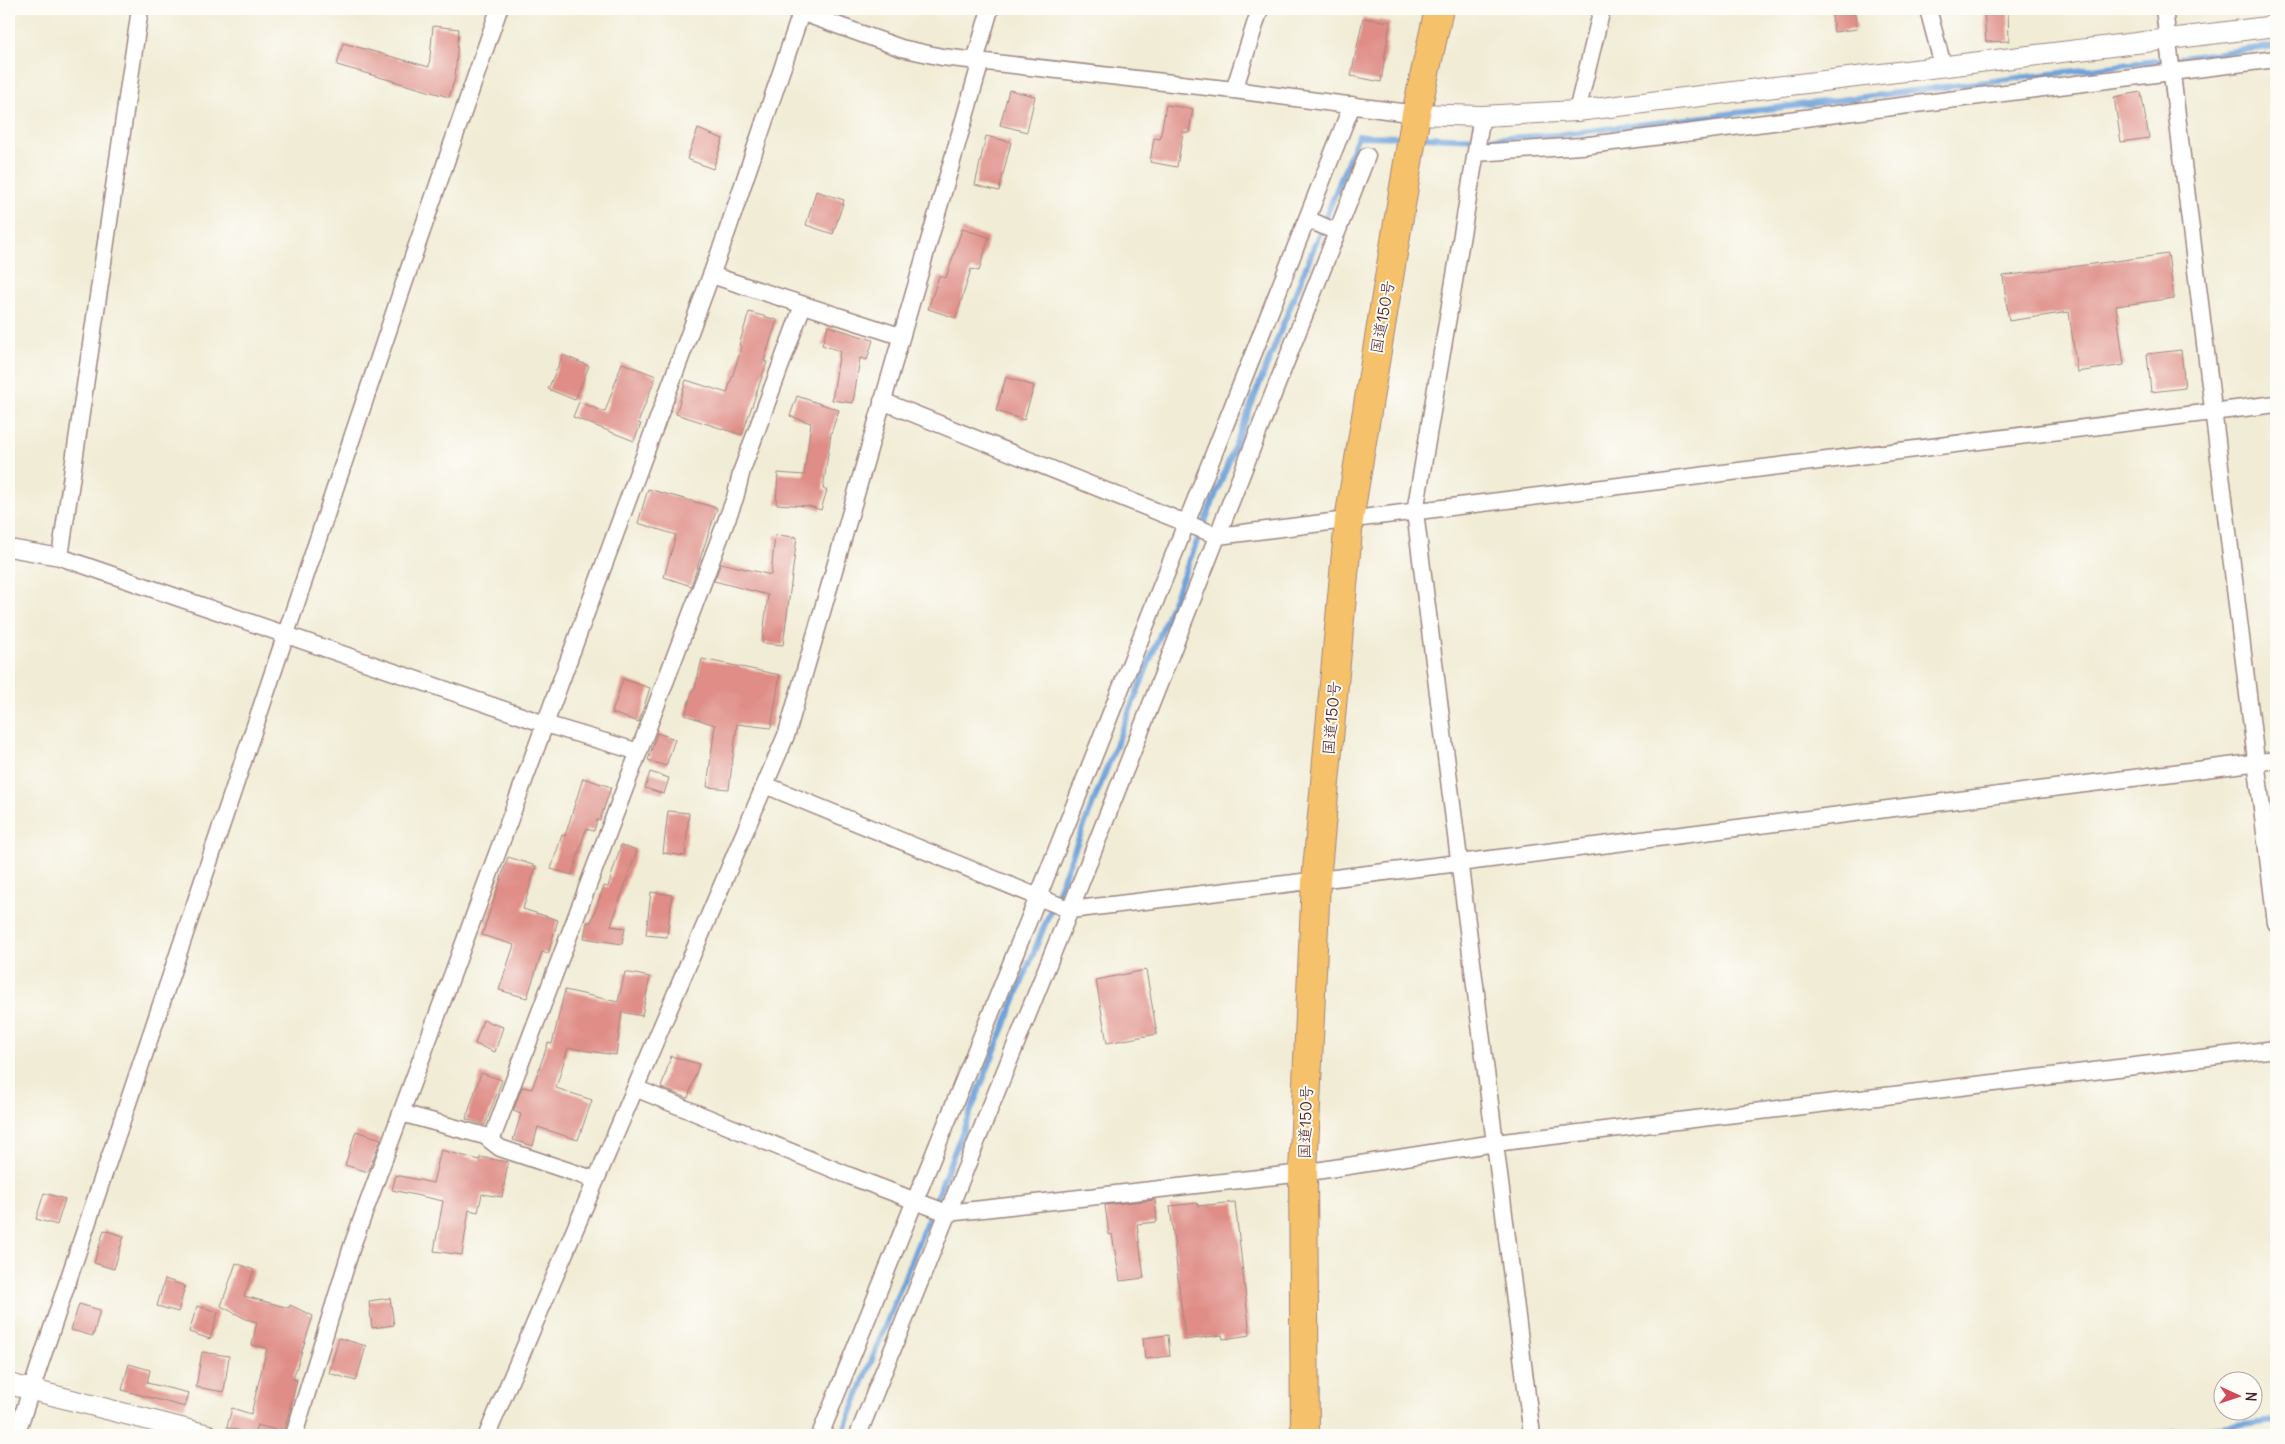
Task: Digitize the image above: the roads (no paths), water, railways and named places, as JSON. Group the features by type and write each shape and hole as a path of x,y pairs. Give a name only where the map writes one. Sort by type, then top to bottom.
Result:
{"highway":[{"name":"国道150号","path":"1305,1435 1303,1174 1316,881 1349,520 1416,114 1438,9"}],"street":[{"path":"60,558 140,9"},
{"path":"16,1435 416,248 499,9"},
{"path":"487,1435 636,1088 764,785 796,704 978,61 990,9"},
{"path":"1234,90 1260,9"},
{"path":"1577,111 1602,9"},
{"path":"1928,9 1943,66"},
{"path":"2164,9 2276,923"},
{"path":"294,1435 353,1243 746,181 793,10 901,48 942,57 1234,90 1416,114 1482,116 1577,111 1943,66 2170,57 2276,59"},
{"path":"1476,154 1581,146 2170,57 2276,26"},
{"path":"820,1435 1038,897 1352,105"},
{"path":"1482,116 1414,512 1532,1435"},
{"path":"858,1435 1070,910 1367,156"},
{"path":"1307,219 1337,232"},
{"path":"711,275 900,336"},
{"path":"491,1141 735,498 742,470 803,305"},
{"path":"882,401 1218,536 2276,404"},
{"path":"9,548 60,558 545,724 639,752"},
{"path":"764,785 1070,910 1316,881 2276,760"},
{"path":"636,1088 850,1176 947,1213 1303,1174 1495,1143 2276,1049"},
{"path":"401,1113 485,1136 500,1148 596,1180"},
{"path":"9,1384 208,1435"}],"waterway":[{"path":"1418,137 1487,139 1557,135 2276,46"},
{"path":"842,1435 1358,136 1406,137"},
{"path":"2154,1435 2276,1420"}]}
